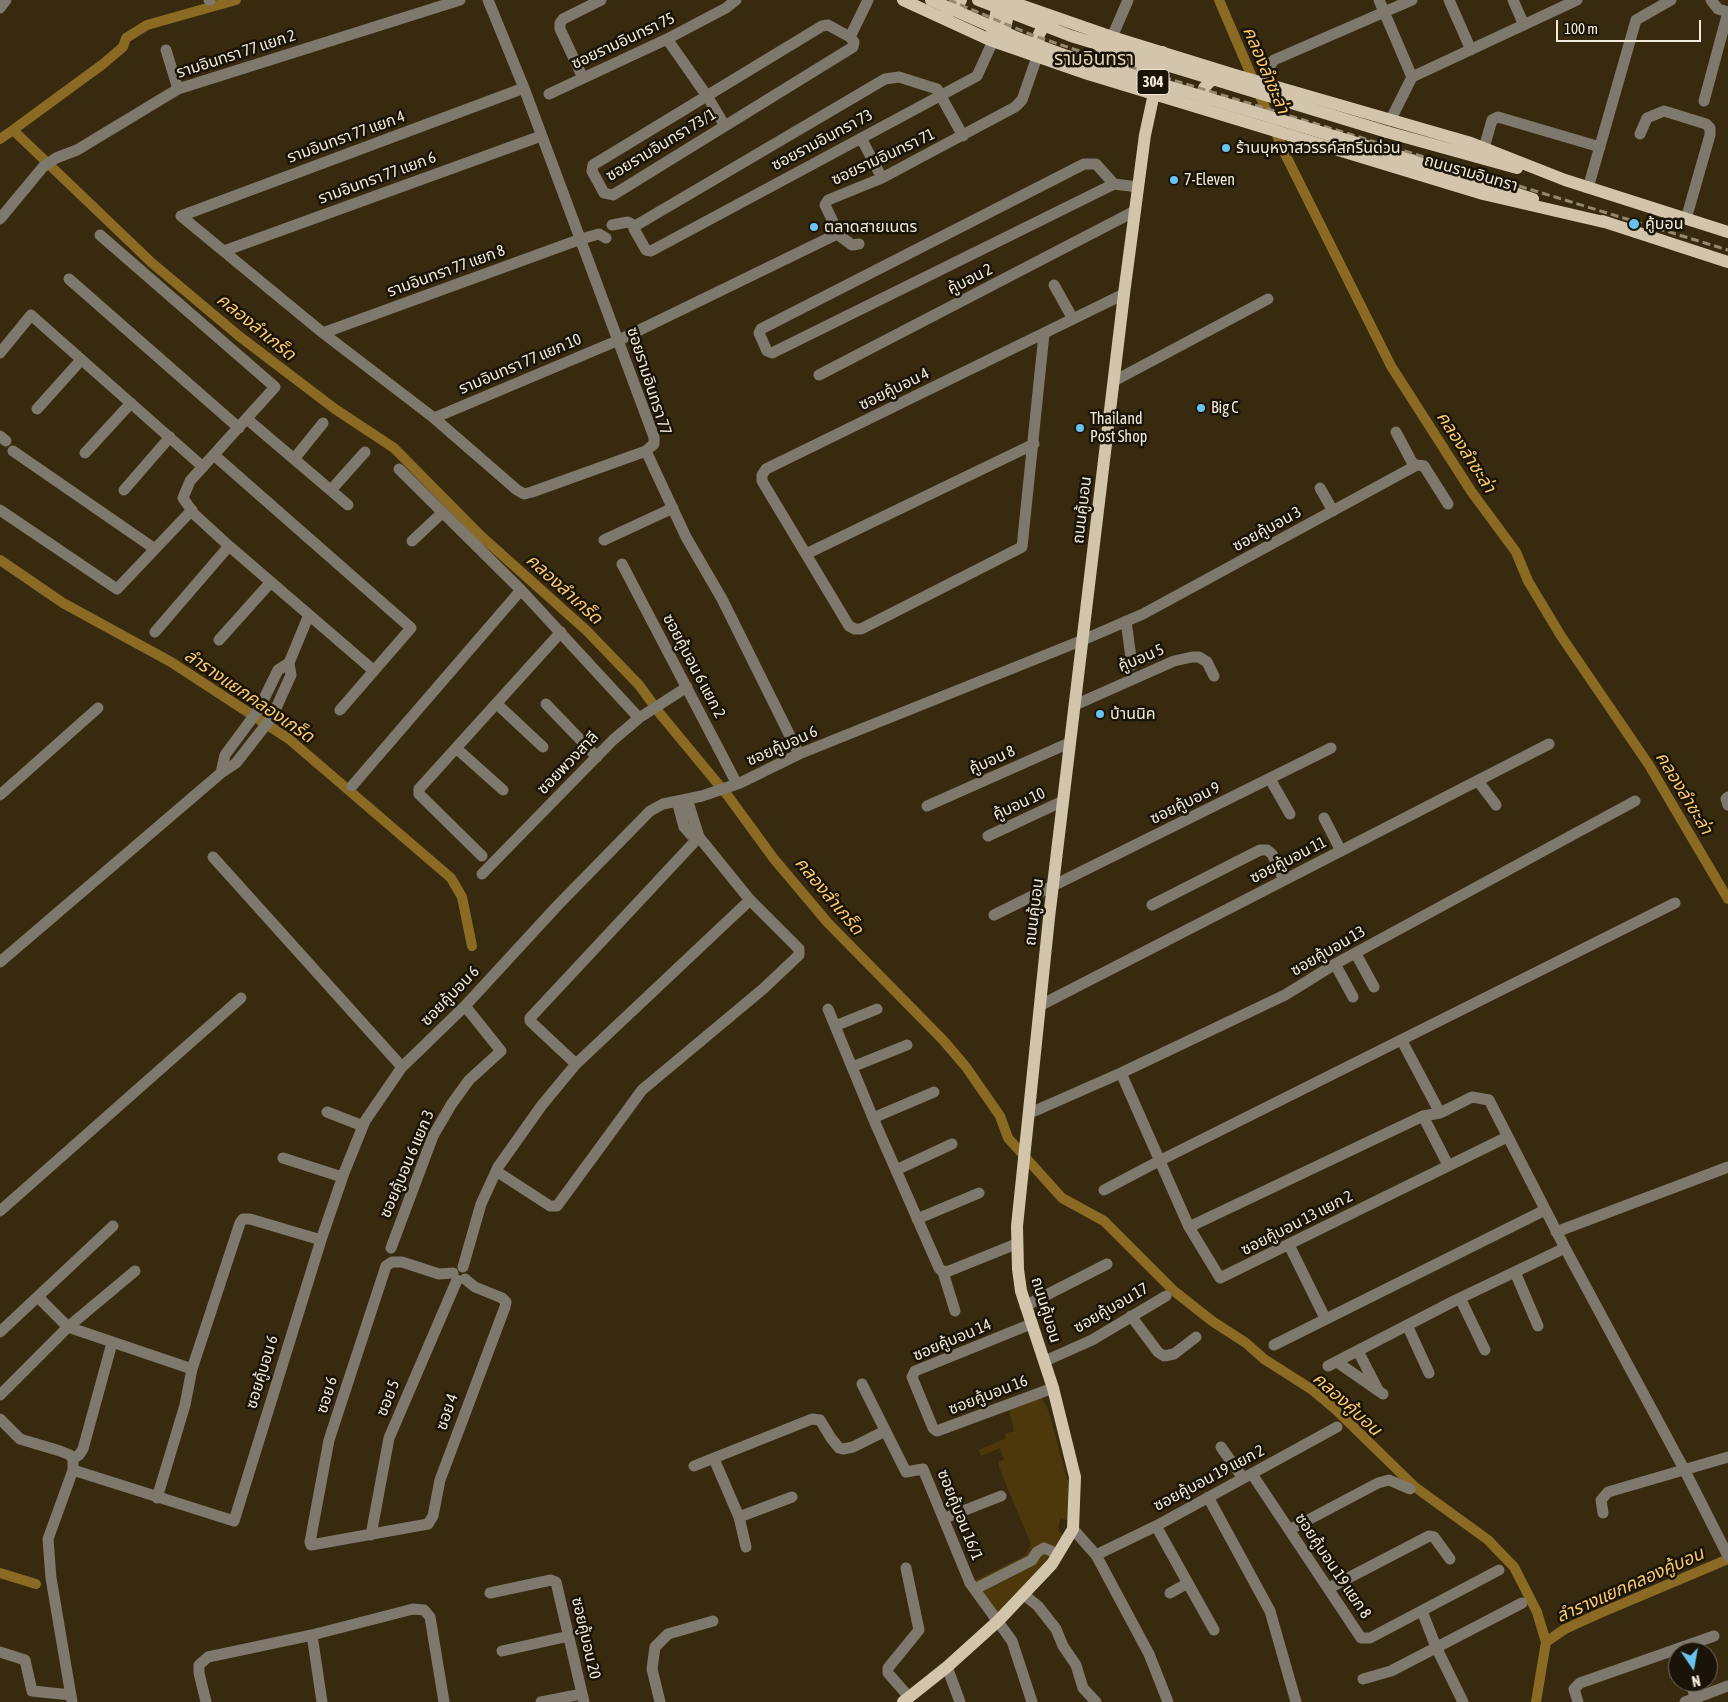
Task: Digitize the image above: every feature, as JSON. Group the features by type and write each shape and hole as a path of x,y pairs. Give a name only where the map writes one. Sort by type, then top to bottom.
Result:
{"main road":[{"name":"ถนนรามอินทรา","path":"903,0 934,16 995,42 1153,94 1482,194 1608,223"},
{"name":"ถนนรามอินทรา","path":"930,0 1020,39 1064,55 1380,150 1728,262"},
{"path":"934,16 949,13 962,0"},
{"name":"ถนนรามอินทรา","path":"978,0 1072,36 1467,156 1565,180"},
{"path":"1032,0 1039,12"},
{"name":"ถนนรามอินทรา","path":"1007,1 1112,37 1222,71 1391,119 1484,148 1588,188 1728,232"},
{"path":"995,42 1007,1"},
{"path":"1042,58 1038,42 1039,34 1044,26 1062,19"},
{"path":"1085,27 1102,52 1153,71 1157,77"},
{"name":"ถนนคู้บอน","path":"906,1699 998,1621 1052,1564 1073,1529 1075,1477 1053,1388 1025,1306 1018,1269 1016,1244 1069,743 1084,640 1124,294 1138,187 1153,94 1163,52"},
{"path":"1208,110 1202,101 1204,88 1213,77 1222,71"}],"street":[{"path":"0,8 6,0"},
{"name":"รามอินทรา 77 แยก 2","path":"0,219 43,167 56,158 77,150 178,88 460,0"},
{"name":"ซอยรามอินทรา 77","path":"488,0 524,88 654,436 654,444 646,451 673,508 799,754"},
{"path":"583,78 560,29 560,23 564,19 601,0"},
{"name":"ซอยรามอินทรา 75","path":"549,94 667,39 726,8 736,0"},
{"name":"ซอยรามอินทรา 73/1","path":"850,37 868,0"},
{"path":"1112,37 1128,0"},
{"path":"1379,0 1412,77"},
{"path":"1261,82 1266,70 1274,60 1412,0"},
{"path":"1449,0 1471,50"},
{"path":"1513,0 1524,25"},
{"path":"1391,119 1412,77 1577,0"},
{"path":"1588,188 1636,20 1671,0"},
{"path":"1704,101 1728,12 1718,8 1711,0"},
{"name":"ซอยรามอินทรา 73/1","path":"822,26 833,26 850,37 854,42 853,47 613,195 604,193 592,171 593,165 822,26"},
{"path":"667,39 707,96 725,126"},
{"name":"ซอยรามอินทรา 73","path":"635,226 634,229 648,252 980,73 995,42"},
{"path":"166,50 178,88"},
{"name":"ซอยรามอินทรา 71","path":"836,233 836,228 825,205 828,200 882,178 963,136 1019,104 1042,58"},
{"path":"612,225 628,222 635,226 885,79 899,77 937,88 963,136"},
{"name":"รามอินทรา 77 แยก 4","path":"224,251 181,216 524,88"},
{"path":"1640,134 1647,118 1664,111 1706,124 1710,128 1710,136 1686,219"},
{"path":"1484,148 1492,120 1498,117 1600,147"},
{"name":"รามอินทรา 77 แยก 6","path":"224,251 541,136"},
{"path":"861,138 882,178"},
{"path":"1114,184 1096,164 1084,164 761,329 759,333 767,351 772,353 1114,184 1138,187"},
{"name":"คู้บอน 2","path":"819,374 1135,212"},
{"path":"619,340 836,233 852,245 859,244"},
{"name":"รามอินทรา 77 แยก 8","path":"323,333 580,239 599,234 606,238"},
{"path":"100,236 275,387 190,481 183,498 192,510 229,546 308,617 373,670"},
{"path":"224,251 323,333 434,418 524,494 646,451"},
{"path":"69,279 239,428"},
{"path":"1054,284 1073,319"},
{"name":"ซอยคู้บอน 4","path":"1034,444 1022,547 855,630 849,626 762,481 762,475 766,469 1124,294"},
{"path":"1114,381 1268,300"},
{"path":"0,353 31,315 203,467"},
{"path":"806,554 1034,444 1044,334"},
{"name":"รามอินทรา 77 แยก 10","path":"434,418 619,340"},
{"path":"37,409 82,360"},
{"path":"84,454 131,404"},
{"path":"247,419 348,505"},
{"path":"294,459 322,423"},
{"path":"1396,432 1414,466 1424,466 1448,504"},
{"path":"124,490 170,437"},
{"path":"13,451 155,549"},
{"path":"331,490 366,452"},
{"path":"214,455 411,628 340,710"},
{"name":"ซอยคู้บอน 3","path":"1084,640 1154,608 1414,466"},
{"path":"399,469 521,590 640,717"},
{"path":"1320,488 1333,511"},
{"path":"604,540 673,508"},
{"path":"0,510 117,589 192,510"},
{"path":"412,541 442,512"},
{"path":"155,632 229,546"},
{"name":"ซอยคู้บอน 6 แยก 2","path":"622,564 686,687 732,786"},
{"path":"219,640 270,583"},
{"path":"352,786 521,590"},
{"path":"0,962 221,773 236,763 272,716 291,675 289,663 308,617"},
{"path":"1126,621 1132,665"},
{"path":"482,856 418,791 561,632"},
{"name":"ซอยคู้บอน 6","path":"0,1419 20,1439 65,1453 73,1465 157,1498 231,1521 236,1518 241,1493 320,1240 342,1177 363,1126 402,1067 465,1006 558,904 650,811 664,804 702,796 732,786 799,754 1084,640"},
{"name":"คู้บอน 5","path":"1075,705 1174,662 1192,657 1200,657 1206,662 1214,676"},
{"path":"221,773 225,755 259,709 278,670 289,663"},
{"name":"ซอยพวงสาลี","path":"482,874 613,740 640,717 686,687"},
{"path":"497,704 543,747"},
{"path":"546,704 597,757"},
{"path":"0,795 98,708"},
{"name":"คู้บอน 8","path":"927,806 1069,743"},
{"name":"ซอยคู้บอน 11","path":"1041,1005 1549,744"},
{"path":"456,748 503,790"},
{"name":"ซอยคู้บอน 9","path":"994,915 1331,748"},
{"path":"1270,779 1290,814"},
{"path":"1478,781 1496,805"},
{"path":"1728,797 1726,799 1728,805"},
{"path":"496,1171 550,1206 557,1206 642,1090 763,989 799,955 799,949 750,900 699,837 682,800"},
{"name":"ซอยคู้บอน 13","path":"1030,1113 1121,1073 1285,995 1336,964 1635,801"},
{"name":"คู้บอน 10","path":"988,836 1063,802"},
{"path":"1324,818 1341,851"},
{"path":"576,1064 530,1021 530,1018 699,837"},
{"path":"1152,906 1260,850 1267,850 1272,854 1284,880"},
{"path":"212,857 402,1067"},
{"path":"458,1277 468,1275 463,1267 481,1204 496,1171 518,1136 576,1064 750,900"},
{"path":"1104,1190 1160,1160 1675,903"},
{"path":"1356,954 1374,987"},
{"path":"1336,964 1353,997"},
{"path":"0,1211 241,998"},
{"name":"ซอยคู้บอน 6 แยก 3","path":"391,1248 433,1136 450,1105 469,1080 501,1051 465,1006"},
{"path":"828,1009 917,1220 943,1272 955,1311"},
{"path":"835,1026 877,1009"},
{"path":"1402,1040 1440,1113"},
{"path":"852,1067 907,1045"},
{"name":"ซอยคู้บอน 13 แยก 2","path":"1121,1073 1189,1227 1220,1278 1507,1137"},
{"path":"873,1118 934,1092"},
{"path":"1189,1227 1423,1116 1440,1113 1472,1097 1489,1100 1556,1232 1684,1469 1728,1556"},
{"path":"327,1112 363,1126"},
{"path":"1423,1116 1448,1165"},
{"path":"896,1170 952,1144"},
{"path":"283,1158 342,1177"},
{"path":"1556,1232 1728,1167"},
{"path":"917,1220 979,1193"},
{"path":"1274,1345 1545,1210"},
{"path":"157,1498 185,1405 192,1369 240,1223 243,1219 250,1219 320,1240"},
{"path":"0,1332 113,1226"},
{"path":"943,1272 1016,1244"},
{"path":"1289,1245 1326,1318"},
{"path":"1358,1351 1380,1392 1332,1364 1460,1298 1565,1248"},
{"name":"ซอย 6","path":"371,1535 313,1545 310,1542 329,1440 386,1266 392,1262 402,1262 440,1274 458,1277"},
{"path":"1025,1306 1107,1264"},
{"path":"0,1395 68,1327 135,1272"},
{"path":"1515,1272 1538,1326"},
{"name":"ซอย 4","path":"371,1535 428,1524 433,1516 440,1480 505,1307 506,1302 502,1298 475,1287 458,1277"},
{"name":"ซอย 5","path":"371,1535 389,1438 458,1277"},
{"name":"ซอยคู้บอน 17","path":"1045,1362 1092,1340 1166,1296"},
{"path":"38,1297 68,1327 192,1369"},
{"path":"1460,1298 1485,1350"},
{"path":"1132,1316 1158,1352 1164,1356 1174,1354 1196,1337"},
{"name":"ซอยคู้บอน 14","path":"922,1402 912,1377 915,1371 1032,1324"},
{"path":"1408,1325 1429,1373"},
{"path":"0,1652 25,1660 32,1691 36,1697 71,1698 51,1578 48,1539 73,1465 82,1449 112,1343"},
{"name":"ซอยคู้บอน 16/1","path":"862,1384 906,1472 923,1469 945,1518 970,1583 1012,1641 1032,1702"},
{"name":"ซอยคู้บอน 16","path":"922,1402 933,1428 941,1430 1053,1388"},
{"path":"694,1466 812,1419 820,1420 835,1443 843,1449 853,1447 885,1431"},
{"name":"ซอยคู้บอน 19 แยก 2","path":"1096,1555 1156,1526 1337,1427"},
{"name":"ซอยคู้บอน 19 แยก 8","path":"1221,1447 1248,1476 1289,1530 1361,1638 1364,1639 1422,1611"},
{"path":"1603,1513 1601,1500 1608,1492 1728,1457"},
{"path":"714,1459 739,1517 746,1547"},
{"path":"1289,1530 1378,1483 1389,1480 1410,1489"},
{"path":"945,1518 1001,1496"},
{"path":"739,1517 792,1497"},
{"path":"1208,1497 1270,1611 1296,1702"},
{"path":"1156,1526 1214,1630"},
{"path":"1073,1529 1096,1555 1149,1654 1168,1702"},
{"path":"1329,1588 1430,1536 1434,1537 1450,1558"},
{"path":"975,1590 1032,1560 1037,1552 1044,1548 1058,1554"},
{"path":"906,1568 919,1630 888,1668 888,1673 906,1699"},
{"path":"1463,1702 1436,1647 1422,1611 1499,1570"},
{"name":"ซอยคู้บอน 20","path":"490,1593 551,1580 556,1582 583,1698"},
{"path":"1170,1593 1188,1583"},
{"path":"1023,1594 1038,1606 1056,1629 1063,1646 1076,1665 1083,1688 1096,1702"},
{"path":"1364,1679 1391,1671 1522,1603"},
{"path":"206,1702 199,1665 208,1656 312,1635 413,1609 424,1610 430,1617 444,1702"},
{"path":"660,1702 652,1669 655,1647 668,1634 713,1621"},
{"path":"312,1635 322,1702"},
{"path":"502,1651 569,1636"},
{"path":"1700,1642 1714,1636"},
{"path":"1578,1702 1574,1689 1580,1683 1668,1654"},
{"path":"947,1666 960,1702"},
{"path":"1692,1701 1728,1686"},
{"path":"541,1702 583,1698"}],"shaded area":[{"path":"1040,1394 1048,1410 1068,1481 1070,1521 1060,1518 1058,1530 1064,1536 1060,1546 998,1618 970,1583 1026,1555 1031,1545 999,1467 999,1462 1004,1459 1000,1448 981,1456 979,1450 1006,1438 1005,1434 1014,1431 1009,1409"}],"waterway":[{"path":"13,130 103,64 123,47 126,38 147,25 236,0"},
{"name":"คลองลำชะล่า","path":"1219,0 1285,154 1391,366 1471,491 1516,552 1528,581 1561,636 1649,765 1728,899"},
{"name":"คลองลำเกร็ด","path":"0,139 13,130 152,263 239,336 335,409 394,448 481,536 587,631 639,685 661,715 728,796 774,859 828,923 943,1040 966,1067 1000,1116 1008,1138 1062,1198 1104,1221 1174,1291 1212,1321 1246,1343 1264,1359 1311,1389 1335,1409 1415,1487 1488,1540 1514,1567 1537,1612 1546,1642 1536,1702"},
{"name":"ลำรางแยกคลองเกร็ด","path":"0,560 63,603 171,662 289,739 451,878 462,897 472,946"},
{"name":"ลำรางแยกคลองคู้บอน","path":"1546,1642 1565,1629 1728,1559"},
{"path":"0,1573 36,1584"}],"railway":[{"path":"949,0 1032,35 1088,54 1728,250"}],"place":[{"name":"ร้านบุหงาสวรรค์สกรีนด่วน","path":"1226,148"},
{"name":"7-Eleven","path":"1174,180"},
{"name":"คู้บอน","path":"1634,224"},
{"name":"ตลาดสายเนตร","path":"814,227"},
{"name":"Big C","path":"1201,408"},
{"name":"Thailand Post Shop","path":"1080,428"},
{"name":"บ้านนิค","path":"1100,714"}],"district":[{"name":"รามอินทรา","path":"1094,59"}],"water label":[{"name":"คลองคู้บอน","path":"1347,1404"}]}
